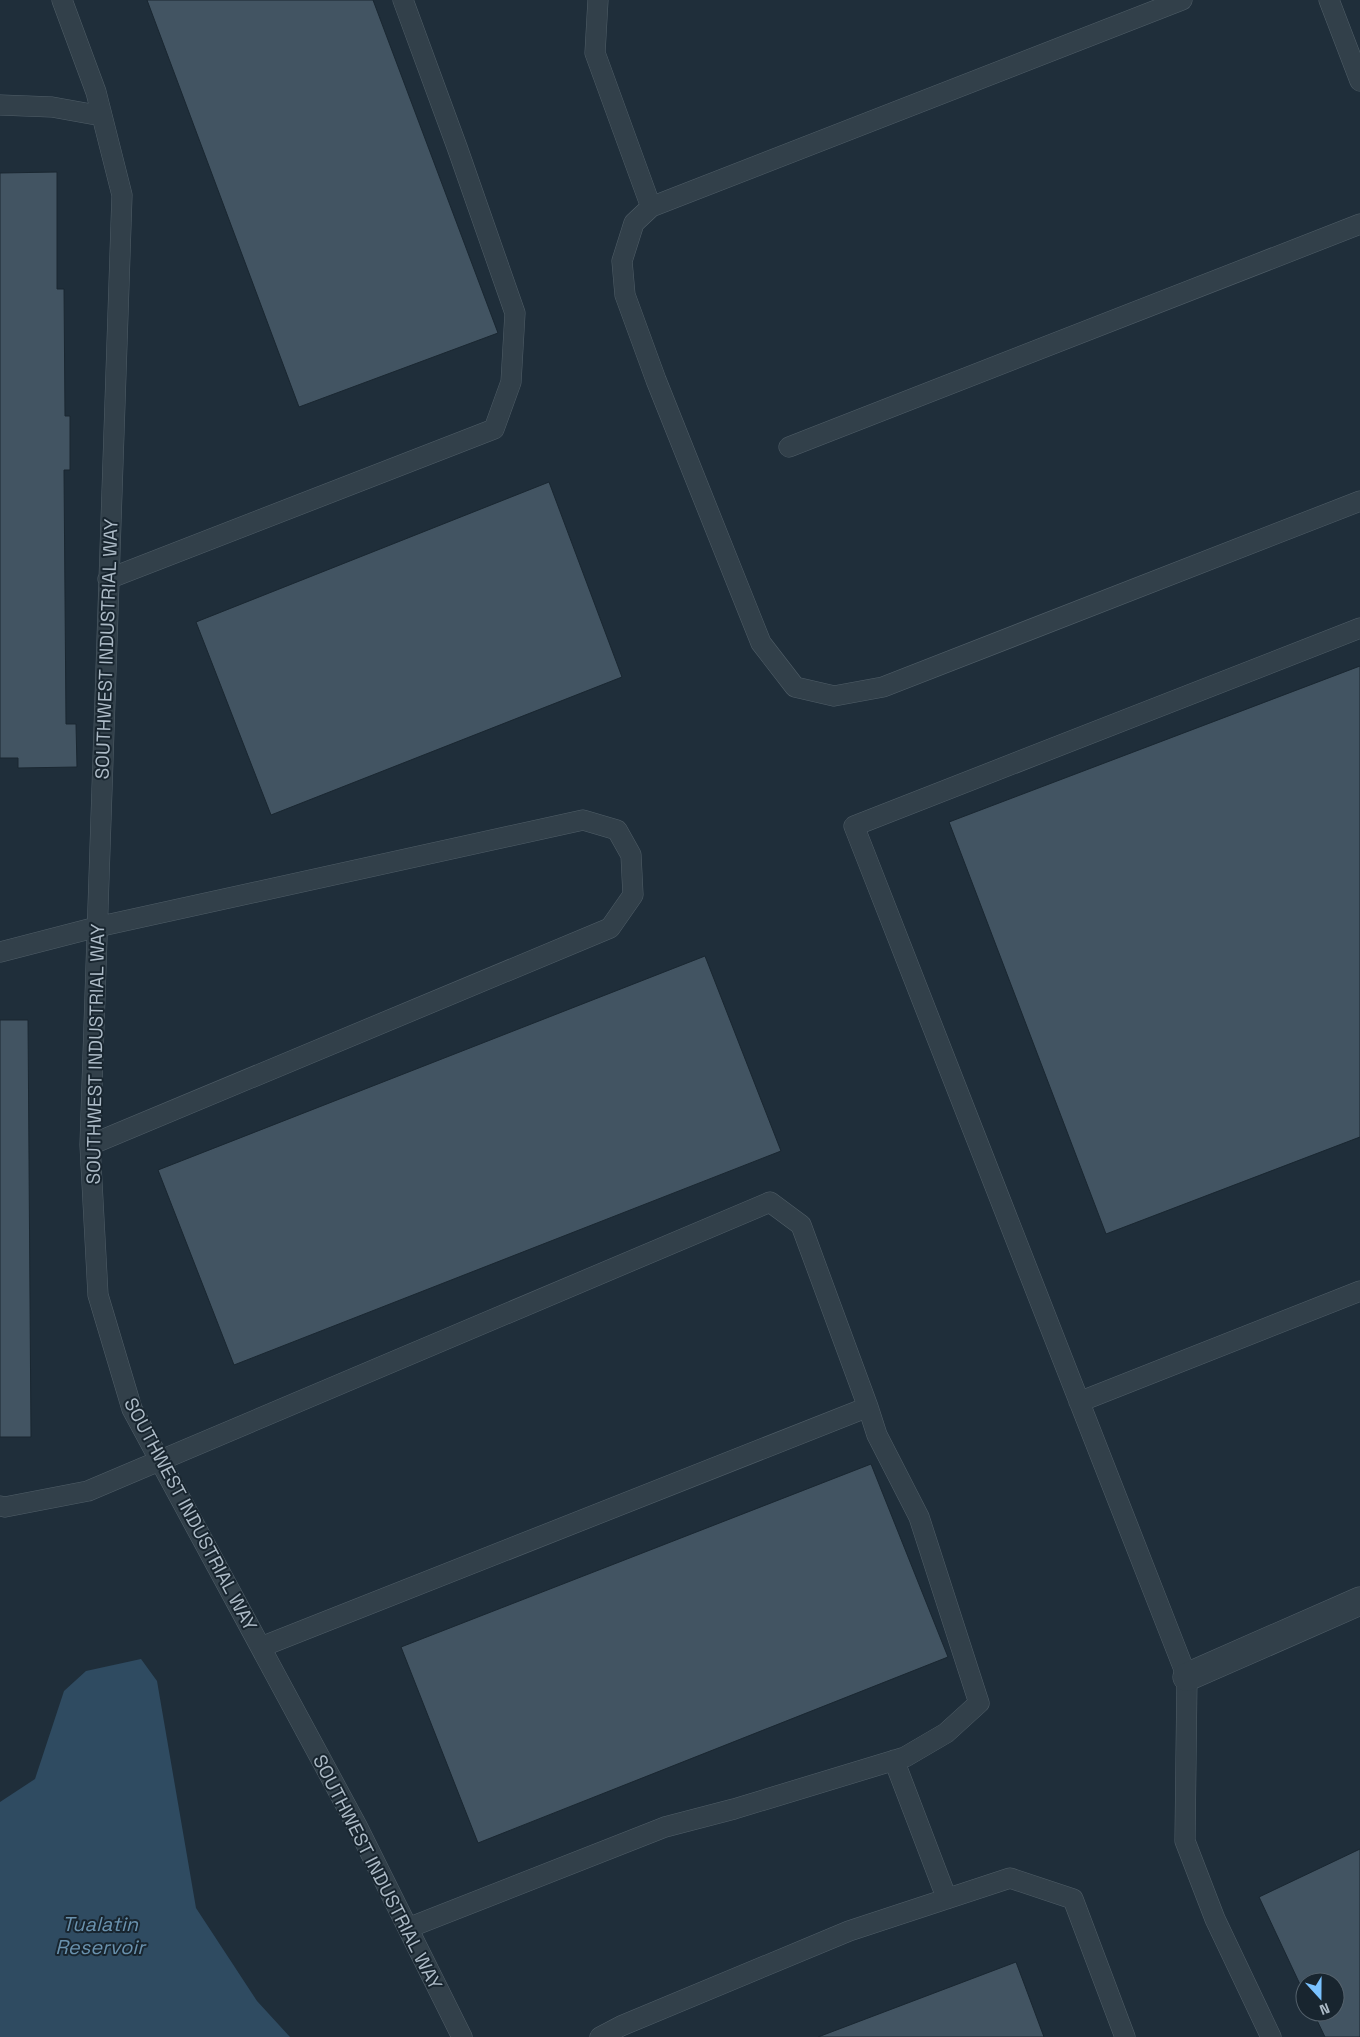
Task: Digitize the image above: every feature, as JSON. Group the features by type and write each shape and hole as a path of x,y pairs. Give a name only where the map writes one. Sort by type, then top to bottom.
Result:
{"street":[{"path":"1187,1678 1360,1601"}],"lane":[{"name":"SOUTHWEST INDUSTRIAL WAY","path":"62,0 96,92 122,195 90,1145 98,1295 132,1410 357,1826 462,2037"},
{"path":"108,579 494,429 511,382 515,313 403,0"},
{"path":"598,0 596,54 650,207"},
{"path":"1182,0 650,207 634,223 622,261 625,295 656,380 761,643 795,687 834,696 883,687 1360,501"},
{"path":"1329,0 1360,81"},
{"path":"0,105 52,107 102,116"},
{"path":"789,447 1360,224"},
{"path":"1271,2037 1215,1919 1186,1841 1187,1678 854,826 1360,628"},
{"path":"0,952 97,927 583,820 617,830 631,855 632,895 610,928 90,1145"},
{"path":"0,1506 5,1507 88,1491 770,1202 801,1225 877,1435 918,1517 979,1703 946,1733 905,1757 734,1809 665,1827 408,1928"},
{"path":"1079,1402 1360,1291"},
{"path":"260,1647 868,1407"},
{"path":"894,1760 947,1899"},
{"path":"600,2037 621,2026 849,1931 1010,1878 1073,1899 1125,2037"}],"water":[{"name":"Tualatin Reservoir","path":"141,1659 157,1681 196,1908 257,2001 290,2037 0,2037 0,1802 35,1779 64,1691 86,1671"}],"building":[{"path":"147,0 373,0 498,333 299,407"},
{"path":"57,172 57,289 64,289 65,416 70,416 70,470 64,470 66,724 76,724 77,767 18,768 18,758 0,758 0,173"},
{"path":"549,482 622,677 271,815 196,622"},
{"path":"1360,666 1360,1137 1106,1234 949,822"},
{"path":"705,956 781,1151 234,1365 158,1170"},
{"path":"0,1020 28,1020 31,1437 0,1437"},
{"path":"871,1464 948,1657 478,1843 401,1647"},
{"path":"1360,1849 1360,2037 1325,2037 1318,2022 1345,2022 1345,1972 1295,1972 1295,1974 1259,1897"},
{"path":"1016,1962 1044,2037 818,2037"}]}
